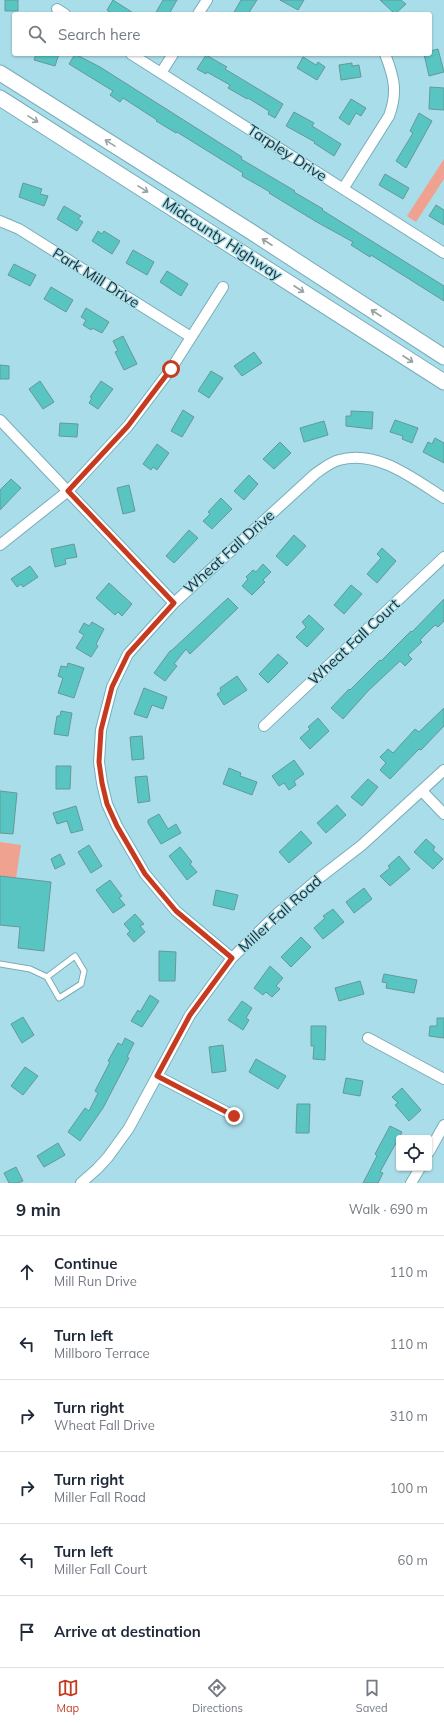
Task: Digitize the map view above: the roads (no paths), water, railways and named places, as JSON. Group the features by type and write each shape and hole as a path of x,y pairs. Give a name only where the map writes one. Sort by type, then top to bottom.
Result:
{"main road":[{"name":"Midcounty Highway","path":"0,73 250,231 444,357"},
{"name":"Midcounty Highway","path":"0,98 444,382"}],"street":[{"path":"199,12 206,0"},
{"name":"Tarpley Drive","path":"133,56 444,253"},
{"path":"161,73 172,56"},
{"path":"343,189 389,116 393,106 394,77 386,56"},
{"name":"Park Mill Drive","path":"0,221 19,230 191,337"},
{"path":"0,545 68,491 128,426 171,369 223,287"},
{"path":"0,420 174,603"},
{"name":"Wheat Fall Drive","path":"232,958 176,911 145,874 117,826 107,804 99,762 101,730 112,687 128,654 174,603 315,474 337,460 347,458 374,460 400,470 444,498"},
{"name":"Wheat Fall Court","path":"264,726 444,557"},
{"name":"Miller Fall Road","path":"81,1183 108,1157 129,1128 190,1015 232,958 279,912 362,845 444,770"},
{"path":"422,790 444,814"},
{"path":"368,1038 444,1079"},
{"path":"157,1076 234,1116"},
{"path":"432,1147 444,1125"},
{"path":"411,1183 418,1171"}],"lane":[{"path":"0,964 30,969 47,977 59,998 82,984 84,971 76,956 47,977"}]}
